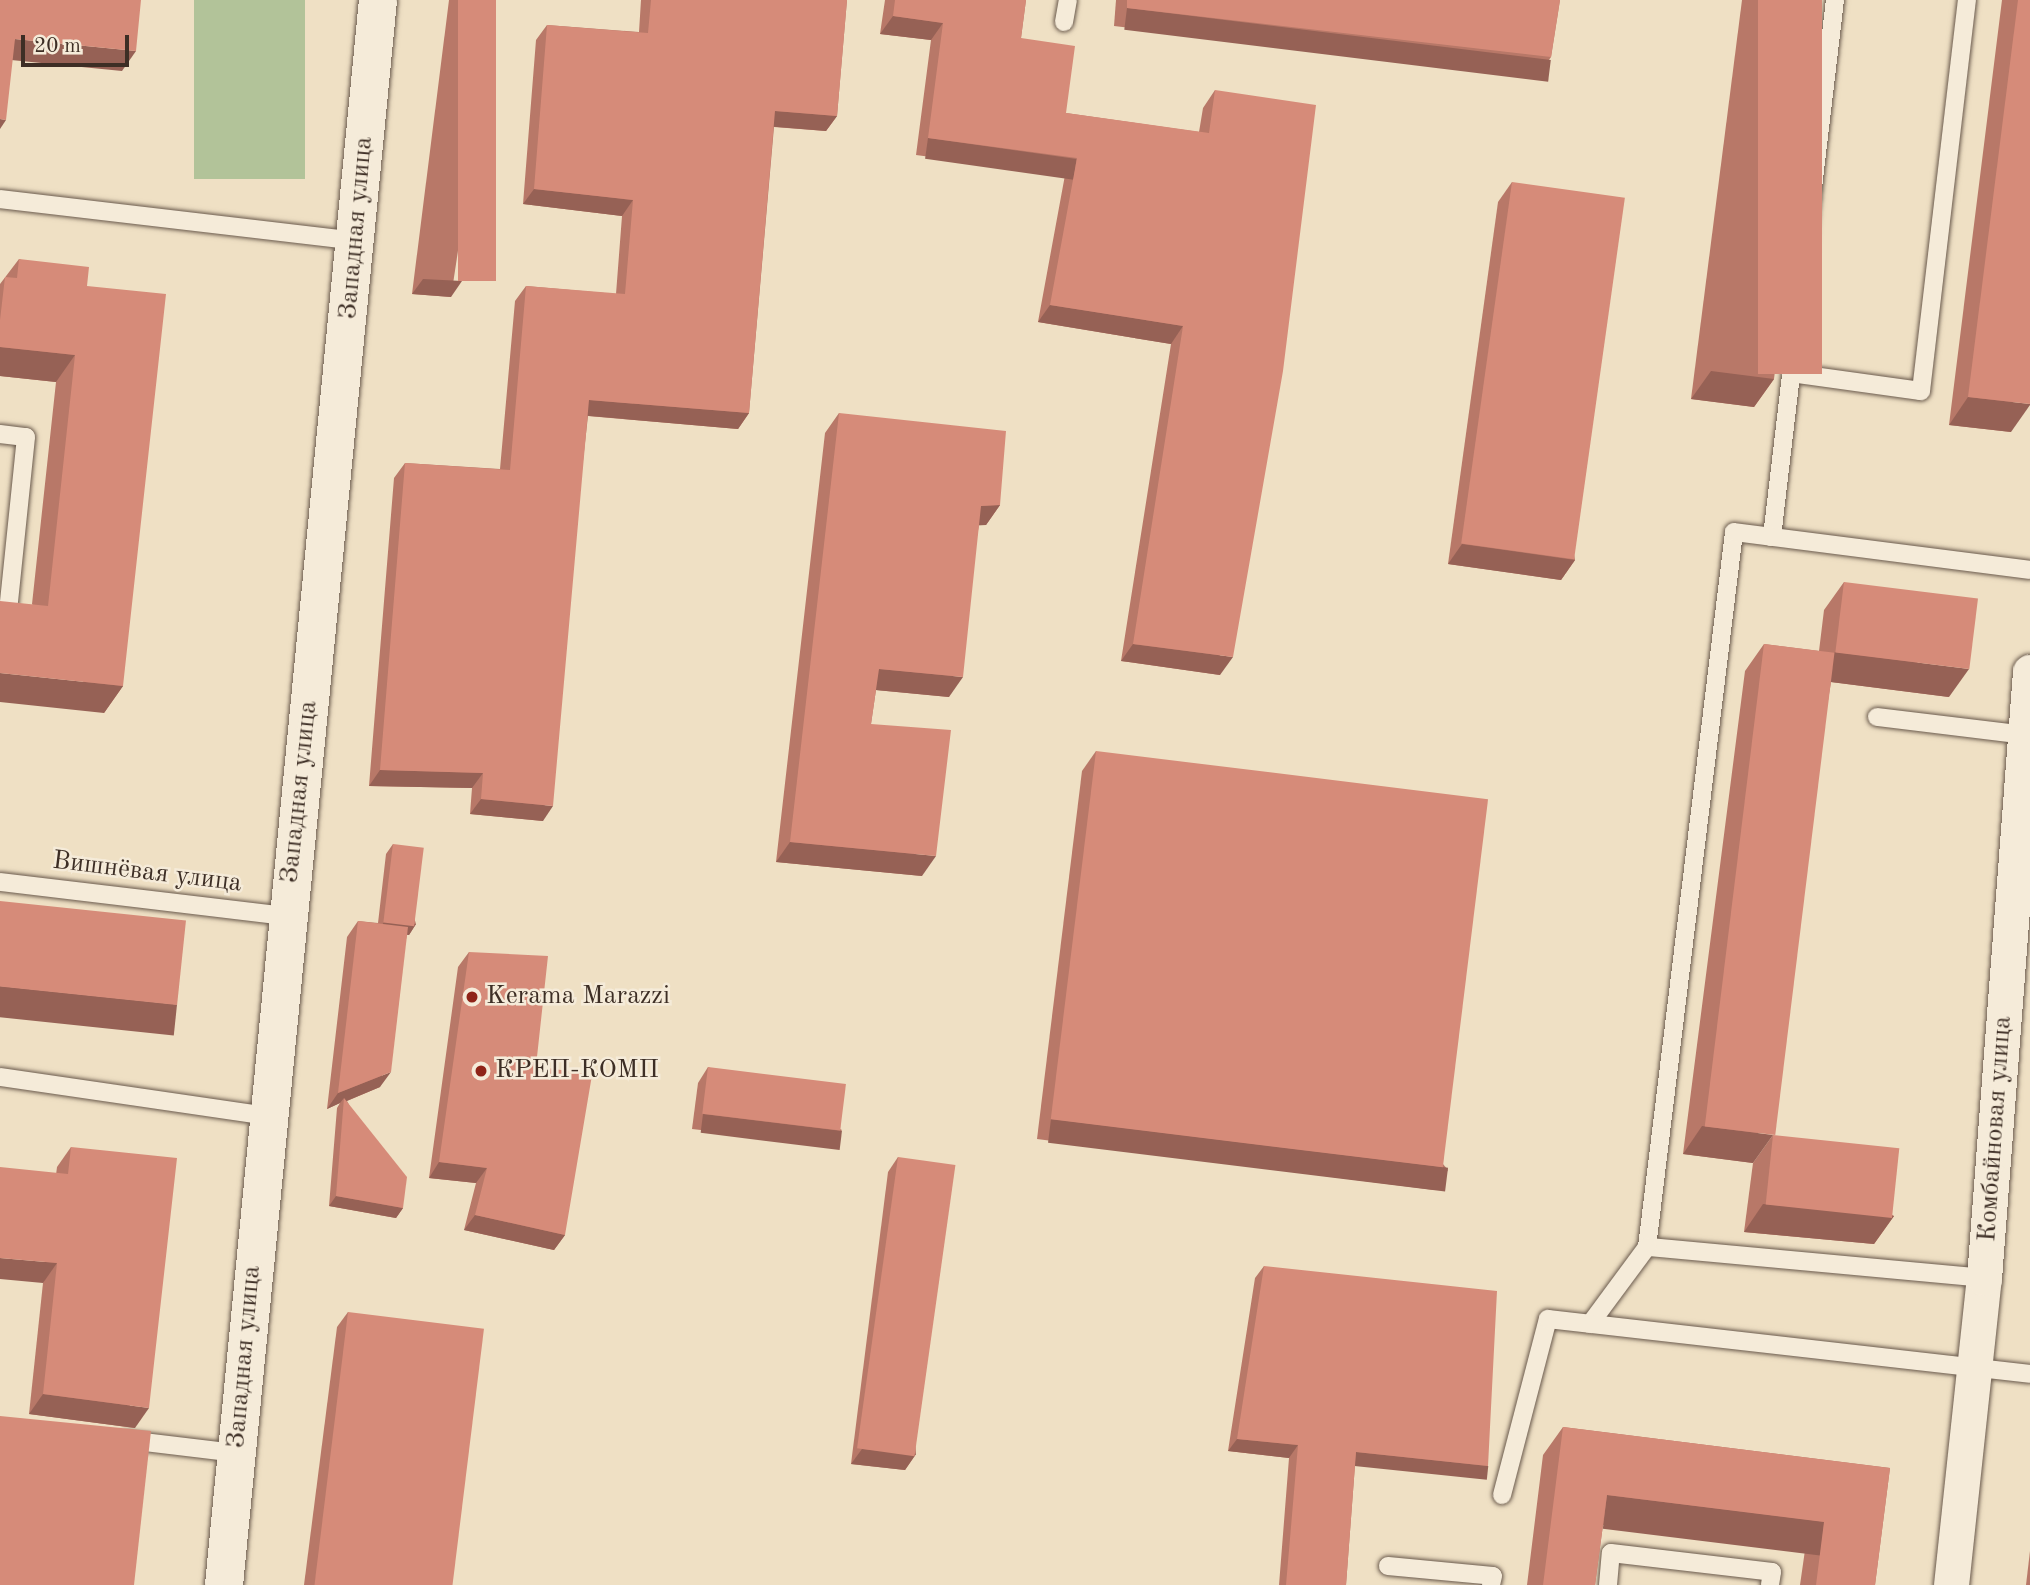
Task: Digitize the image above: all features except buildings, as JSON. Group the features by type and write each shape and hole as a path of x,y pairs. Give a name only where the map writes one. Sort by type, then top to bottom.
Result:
{"street":[{"name":"Западная улица","path":"224,1585 378,0"},
{"name":"Комбайновая улица","path":"1951,1585 1984,1278 2030,674"}],"lane":[{"path":"1065,22 1068,0"},
{"path":"1772,537 1835,0"},
{"path":"1791,373 1921,391 1967,0"},
{"path":"0,199 356,241"},
{"path":"0,434 26,437 8,610 0,610"},
{"path":"1590,1324 1647,1247 1734,532 2030,570"},
{"path":"1877,717 2025,735"},
{"name":"Вишнёвая улица","path":"0,882 287,916"},
{"path":"0,1077 268,1116"},
{"path":"1647,1247 1984,1278"},
{"path":"1502,1495 1548,1319 1974,1370 2030,1374"},
{"path":"113,1438 236,1452"},
{"path":"1608,1585 1611,1553 1772,1572 1770,1585"},
{"path":"1388,1566 1493,1576 1492,1585"}],"green space":[{"path":"194,0 305,0 305,179 194,179"}],"place":[{"name":"Kerama Marazzi","path":"472,997"},
{"name":"КРЕП-КОМП","path":"481,1071"}]}
